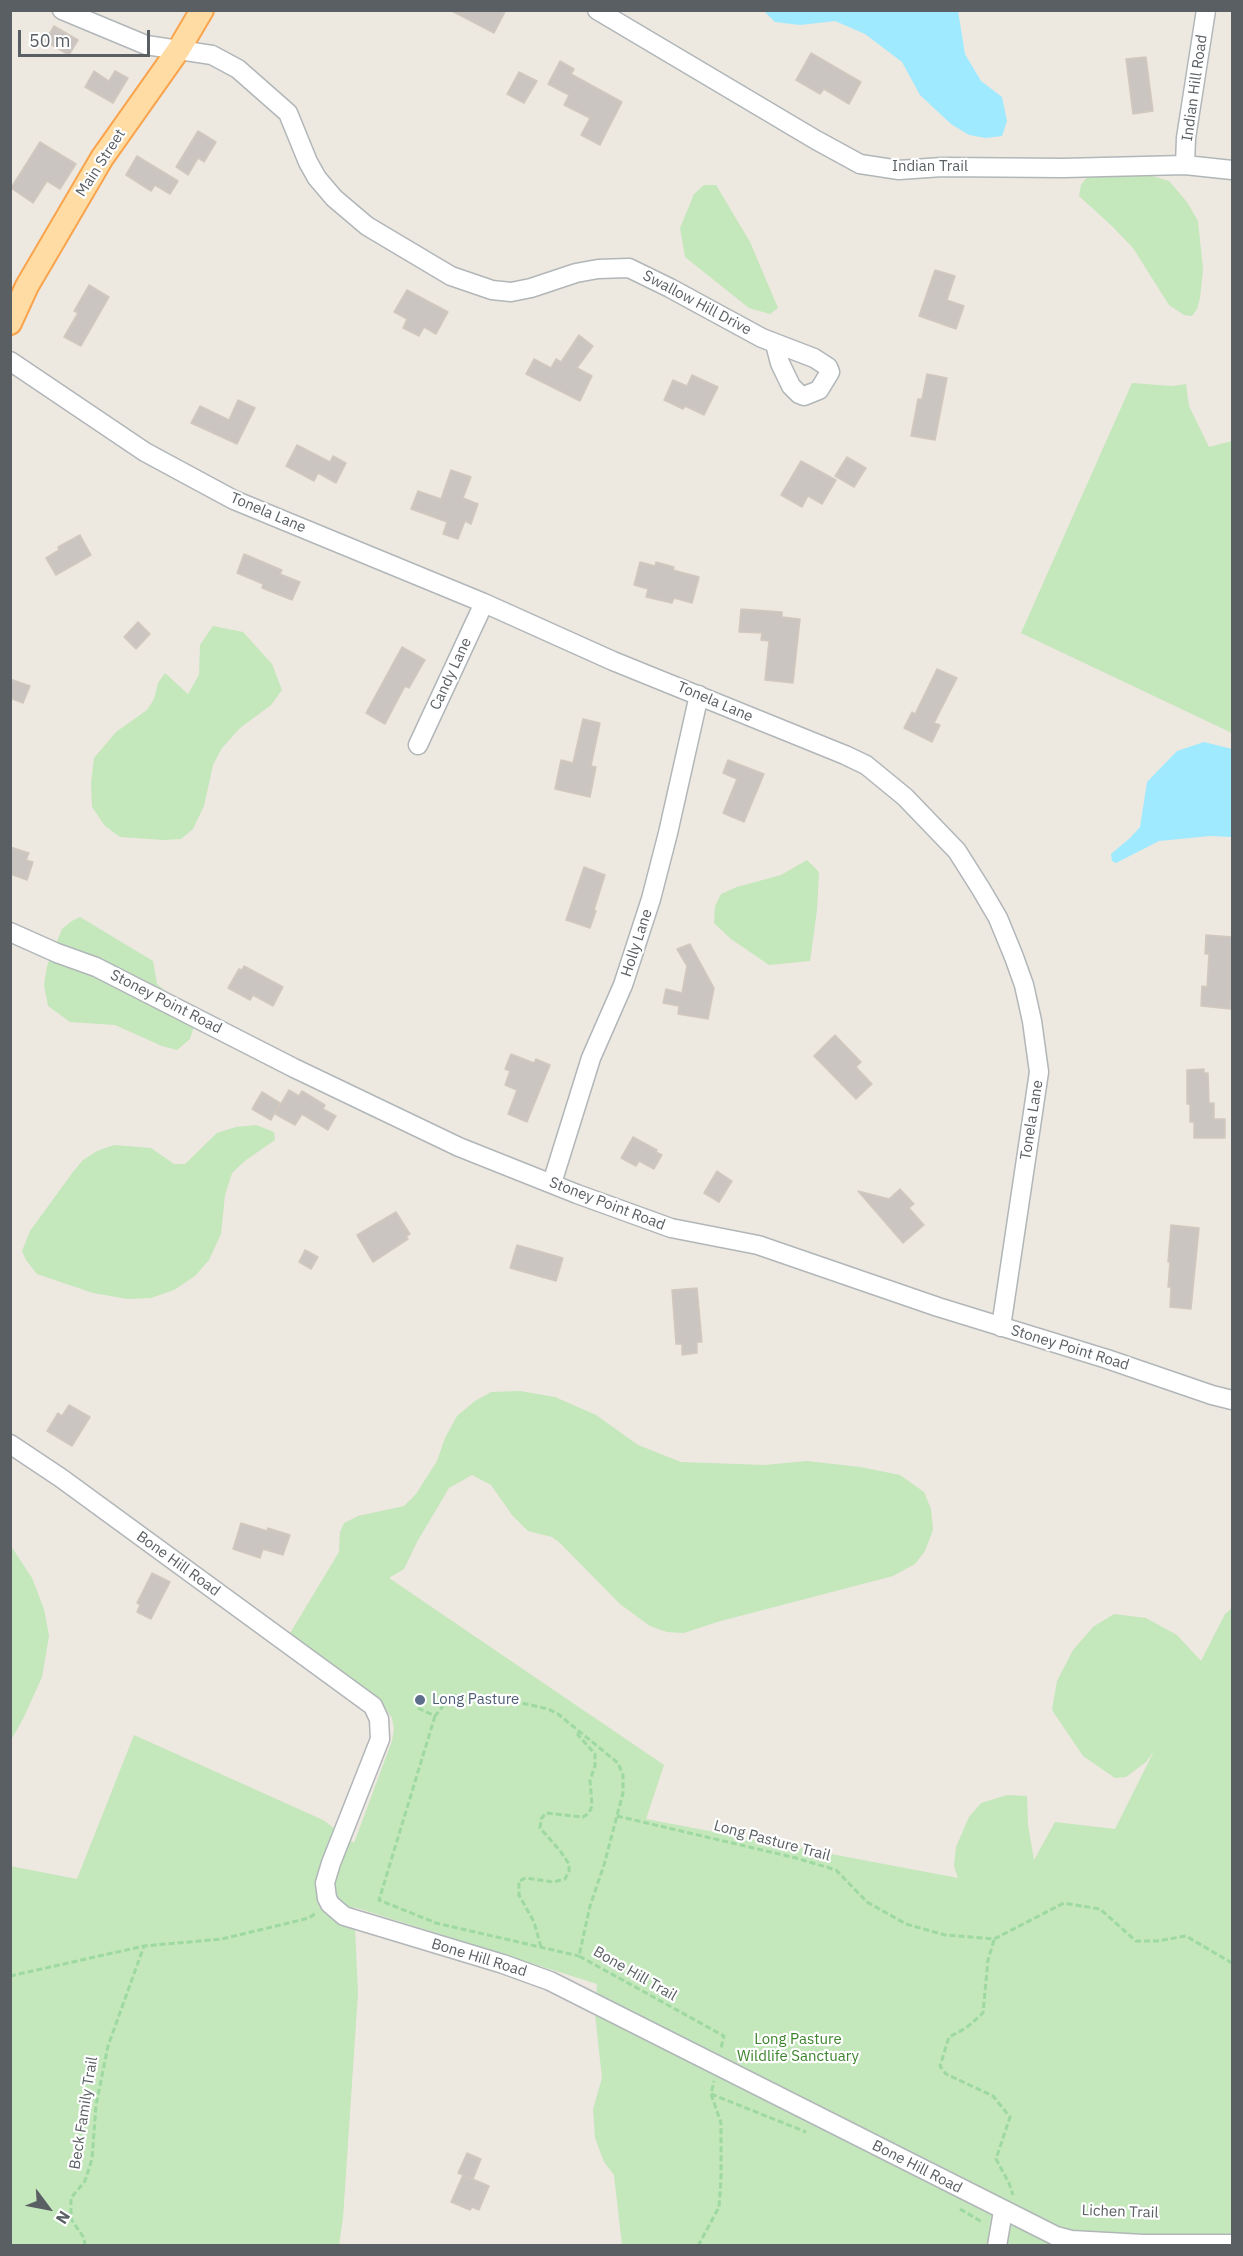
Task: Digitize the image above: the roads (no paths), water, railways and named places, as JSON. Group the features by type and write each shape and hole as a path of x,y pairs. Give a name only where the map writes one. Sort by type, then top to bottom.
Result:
{"main road":[{"name":"Main Street","path":"10,323 27,286 102,158 179,49 202,10"}],"street":[{"name":"Swallow Hill Drive","path":"62,10 146,45 212,55 238,69 288,113 308,162 317,178 334,198 367,226 451,276 492,290 511,291 531,288 576,273 598,269 629,268 775,344"},
{"name":"Indian Trail","path":"597,10 860,164 899,170 942,167 1063,168 1185,165 1233,170"},
{"name":"Indian Hill Road","path":"1185,165 1191,102 1206,10"},
{"name":"Tonela Lane","path":"10,361 136,446 196,480 282,520 484,603 592,652 845,755 880,775 905,797 957,851 998,918 1024,985 1032,1021 1039,1072 1001,1327"},
{"name":"Candy Lane","path":"418,745 484,603"},
{"name":"Holly Lane","path":"552,1183 591,1058 623,986 651,899 699,695"},
{"name":"Stoney Point Road","path":"10,932 106,971 294,1068 459,1147 552,1183 671,1228 758,1245 1001,1327 1233,1400"},
{"name":"Bone Hill Road","path":"10,1444 61,1478 373,1706 379,1719 380,1739 325,1883 330,1904 344,1916 503,1964 550,1981 1008,2203 1056,2236 1071,2240 1143,2244 1233,2244"},
{"path":"997,2246 1008,2203"}],"water":[{"path":"764,11 958,11 965,54 981,81 1002,97 1007,121 1002,136 986,138 969,135 951,124 920,95 902,62 865,34 835,21 800,25 775,22"},
{"path":"1204,742 1232,749 1232,837 1210,836 1159,841 1116,863 1112,861 1111,854 1140,827 1147,782 1177,751"}],"place":[{"name":"Long Pasture","path":"420,1700"}],"park label":[{"name":"Long Pasture Wildlife Sanctuary","path":"798,2048"}]}
